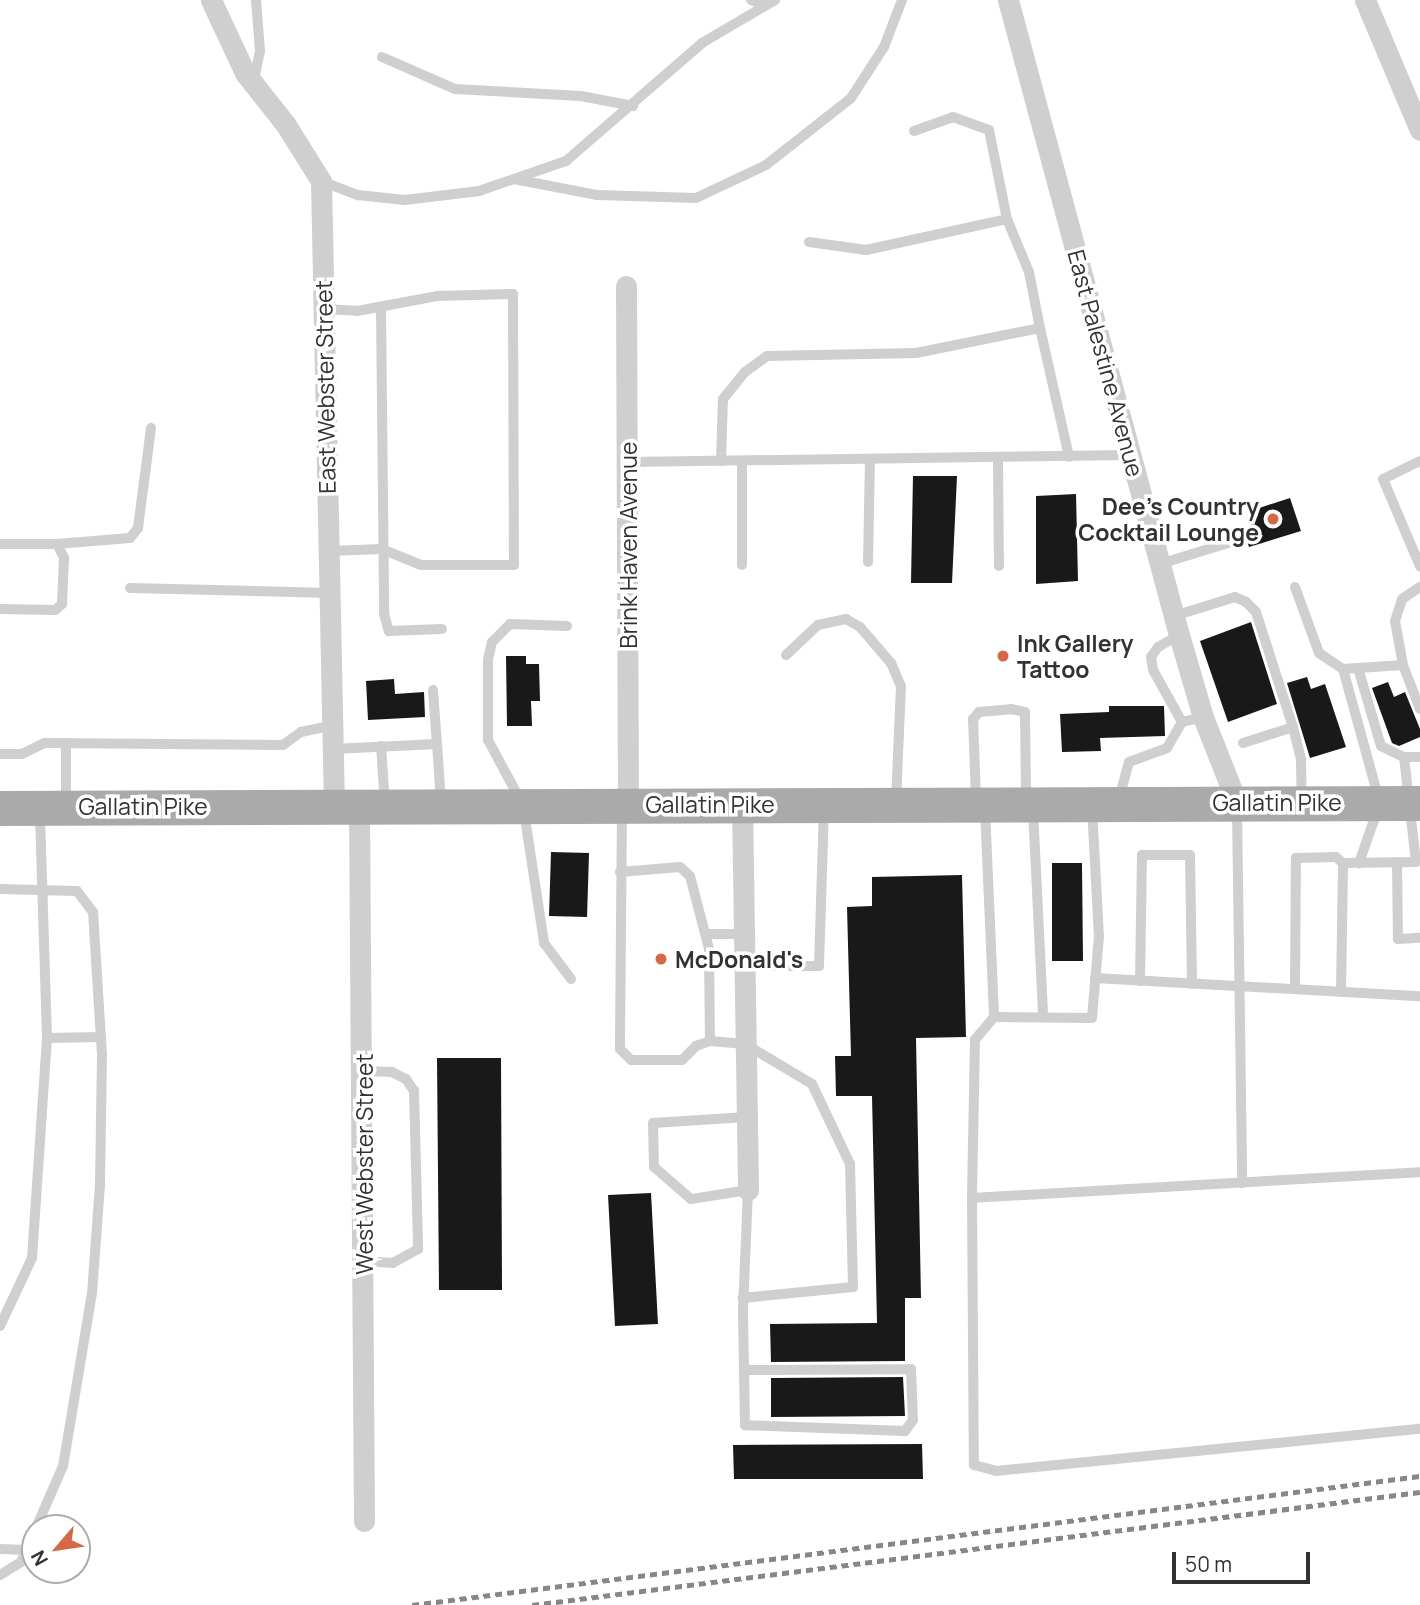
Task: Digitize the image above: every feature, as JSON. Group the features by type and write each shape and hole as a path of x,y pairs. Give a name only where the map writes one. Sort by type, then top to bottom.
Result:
{"main road":[{"name":"Gallatin Pike","path":"0,808 1403,803"}],"street":[{"path":"211,0 253,84 321,181"},
{"name":"East Palestine Avenue","path":"1008,0 1203,717 1237,803"},
{"path":"1365,0 1420,130"},
{"name":"East Webster Street","path":"321,181 333,749 360,806"},
{"name":"Brink Haven Avenue","path":"625,804 629,462 626,286"},
{"path":"742,804 748,1190"},
{"name":"West Webster Street","path":"360,806 364,1071 364,1521"}],"lane":[{"path":"253,84 260,51 256,0"},
{"path":"751,0 766,1"},
{"path":"510,178 597,195 696,198 766,165 851,98 884,47 902,0"},
{"path":"321,181 358,195 405,200 480,191 510,178 566,161 633,106 702,43 766,1"},
{"path":"382,57 456,89 581,96 633,106"},
{"path":"914,131 953,117 989,130 1007,219 1029,272 1069,457"},
{"path":"809,242 866,250 1007,219"},
{"path":"323,309 381,309 437,296 513,294 516,426 514,565 421,565 382,549 329,551"},
{"path":"381,309 384,614 389,631 442,629"},
{"path":"721,461 723,399 746,372 767,356 916,353 1040,328"},
{"path":"0,544 57,544 130,538 138,528 152,428"},
{"path":"629,462 1132,456"},
{"path":"868,562 870,459"},
{"path":"998,459 999,566"},
{"path":"1420,461 1383,479 1420,566"},
{"path":"742,462 742,565"},
{"path":"1160,564 1241,539"},
{"path":"0,609 55,610 62,604 64,558 57,544"},
{"path":"1295,587 1319,653 1343,669 1403,803 1418,862 1343,863 1336,857 1296,858 1295,989"},
{"path":"1420,587 1402,599 1395,621 1402,665 1420,709"},
{"path":"130,588 330,593"},
{"path":"1182,722 1168,704 1151,657 1177,625 1234,597 1246,602 1256,612 1293,727 1301,760 1302,802"},
{"path":"786,654 818,625 846,619 860,627 891,663 901,686 896,803"},
{"path":"567,626 510,624 492,642 488,660 488,740 523,805 544,943 571,979"},
{"path":"1343,669 1402,665"},
{"path":"1358,668 1381,746 1404,757 1420,757"},
{"path":"433,690 441,806"},
{"path":"1043,1015 1025,712 1011,709 979,712 973,719 994,1017 975,1040 972,1198 974,1465 996,1471 1420,1429"},
{"path":"994,1017 1043,1015 1092,1018 1099,937 1105,802 1129,762 1167,748 1182,722 1203,717"},
{"path":"0,754 22,754 45,743 283,745 301,732 332,725"},
{"path":"1243,743 1293,727"},
{"path":"0,1326 32,1258 47,1038 42,890 53,807 66,743"},
{"path":"333,749 437,744"},
{"path":"360,806 381,746"},
{"path":"1359,863 1403,803 1404,757"},
{"path":"1237,803 1243,985 1242,1183"},
{"path":"625,804 620,872 620,1049 631,1060 682,1060 696,1046 710,1041 746,1044 812,1084 850,1164 853,1287 743,1298"},
{"path":"744,966 819,966 824,804"},
{"path":"1140,981 1142,855 1190,855 1192,984"},
{"path":"1397,862 1398,939 1420,938"},
{"path":"1341,992 1343,863"},
{"path":"620,872 680,867 690,876 705,934 710,1041"},
{"path":"0,889 77,891 93,912 101,1037 100,1185 92,1293 63,1466 42,1514"},
{"path":"705,934 744,934"},
{"path":"1095,978 1420,996"},
{"path":"47,1038 101,1037"},
{"path":"364,1071 392,1072 406,1079 414,1091 418,1249 393,1263 364,1261"},
{"path":"744,1370 911,1369 913,1420 905,1431 745,1425 744,1370 743,1298 748,1190 691,1199 654,1167 653,1123 747,1117"},
{"path":"972,1198 1420,1172"},
{"path":"0,1549 21,1550"},
{"path":"0,1575 21,1562"}],"building":[{"path":"913,476 957,476 952,583 911,583"},
{"path":"1076,494 1078,581 1036,584 1036,496"},
{"name":"Dee's Country Cocktail Lounge","path":"1290,498 1301,531 1249,547 1243,528 1251,525 1247,512"},
{"path":"1251,622 1277,704 1228,722 1200,641"},
{"path":"506,656 526,656 526,664 539,664 540,701 531,701 532,726 507,726"},
{"path":"1307,677 1311,689 1325,684 1346,747 1310,758 1287,683"},
{"path":"394,679 395,694 424,692 425,717 368,720 366,681"},
{"path":"1388,682 1394,697 1405,692 1420,729 1420,737 1399,746 1392,743 1372,688"},
{"path":"1109,706 1164,706 1165,736 1100,738 1101,751 1062,752 1060,714 1109,712"},
{"path":"551,852 589,853 587,917 549,916"},
{"path":"1052,863 1082,863 1083,961 1052,961"},
{"path":"962,875 966,1037 916,1038 921,1298 905,1298 905,1361 771,1362 770,1324 877,1323 872,1096 836,1096 835,1056 851,1056 847,907 872,906 872,877"},
{"path":"437,1058 501,1058 502,1290 439,1290"},
{"path":"651,1193 658,1324 615,1326 608,1195"},
{"path":"903,1377 905,1416 771,1417 771,1378"},
{"path":"922,1444 923,1479 734,1479 733,1445"}],"railway":[{"path":"412,1605 1420,1476"},
{"path":"532,1605 1420,1492"}],"place":[{"name":"Dee's Country Cocktail Lounge","path":"1273,519"},
{"name":"Ink Gallery Tattoo","path":"1003,656"},
{"name":"McDonald's","path":"661,959"}]}
